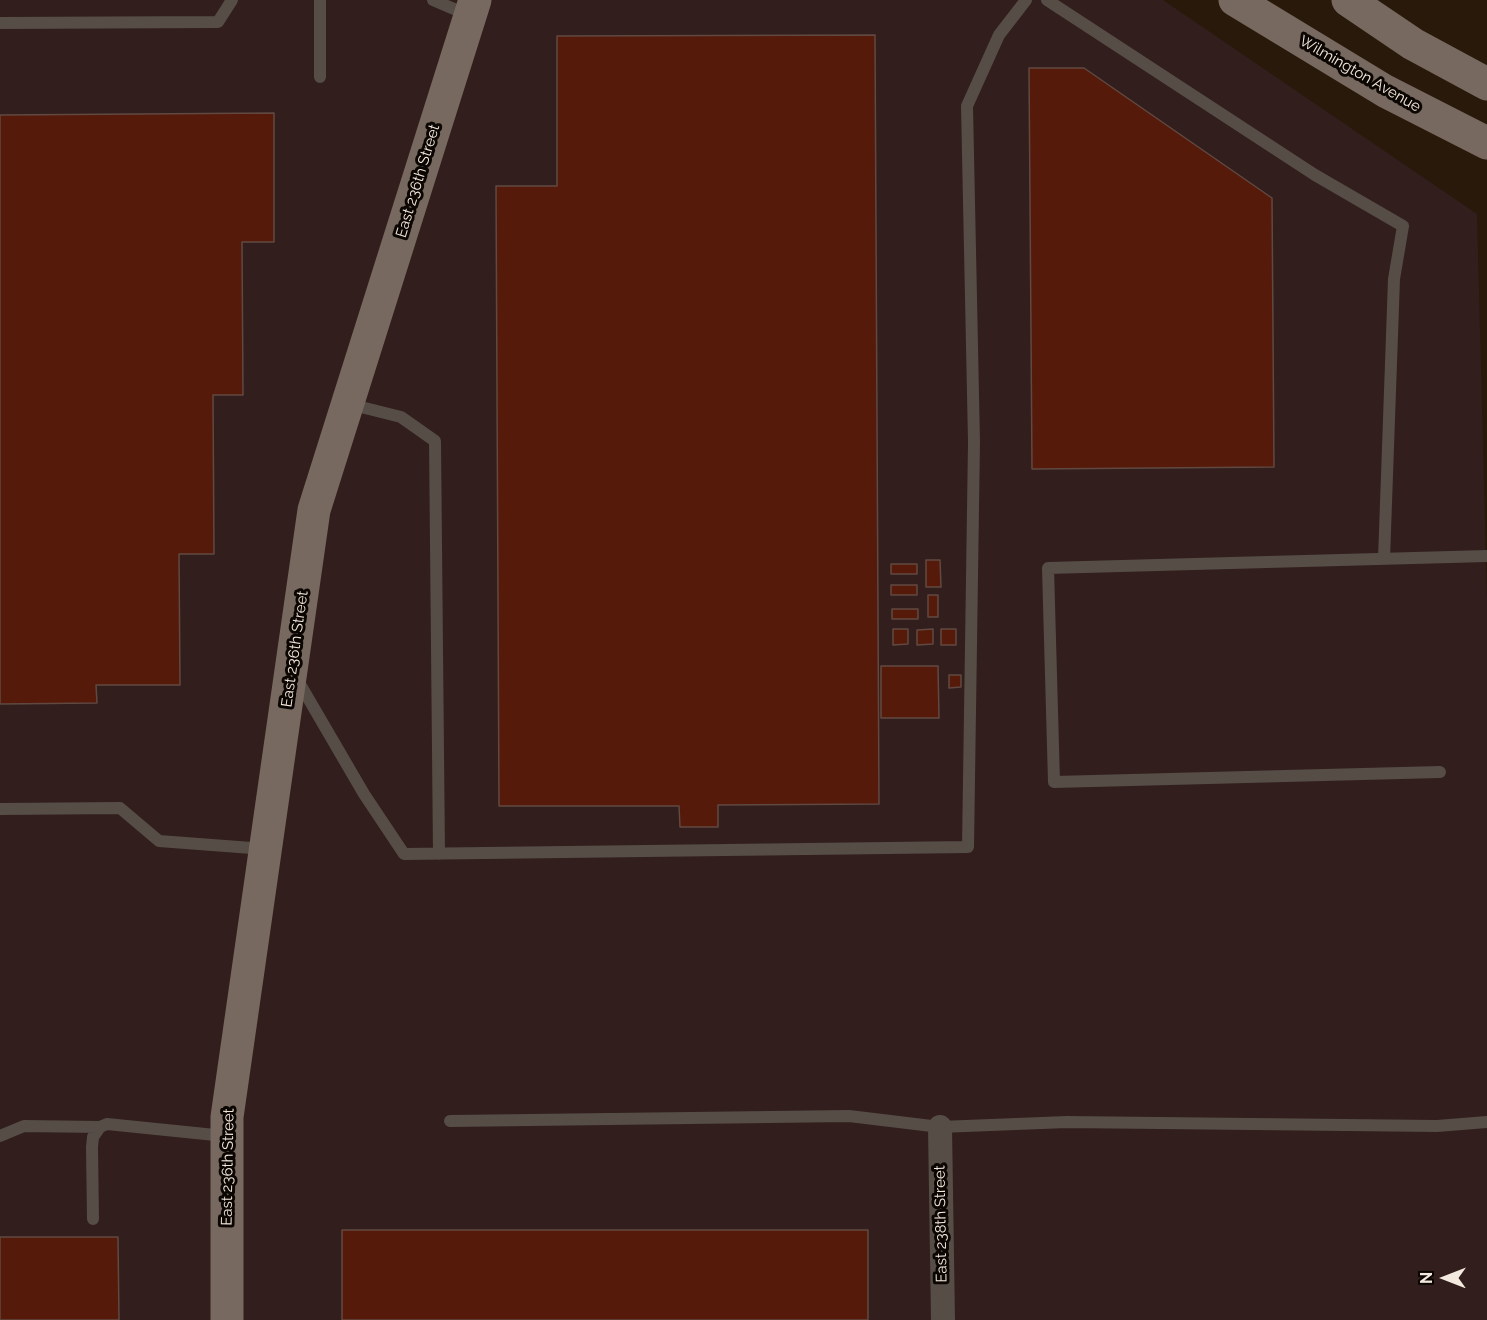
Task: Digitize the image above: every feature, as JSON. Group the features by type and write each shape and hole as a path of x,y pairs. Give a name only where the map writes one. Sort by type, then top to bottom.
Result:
{"street":[{"name":"Wilmington Avenue","path":"1235,0 1385,91 1487,143"},
{"path":"1348,0 1413,44 1487,84"},
{"name":"East 236th Street","path":"226,1320 228,1117 314,510 472,8"},
{"name":"East 238th Street","path":"940,1127 943,1320"}],"lane":[{"path":"0,23 219,21 232,0"},
{"path":"320,0 320,76"},
{"path":"433,0 472,8"},
{"path":"292,670 364,795 404,854 968,847 974,442 967,106 999,35 1026,0"},
{"path":"1047,0 1315,175 1404,226 1394,279 1384,559"},
{"path":"348,404 401,417 435,441 439,854"},
{"path":"1440,772 1054,782 1048,568 1487,556"},
{"path":"0,809 120,808 159,841 266,850"},
{"path":"450,1121 849,1116 940,1127 1067,1122 1437,1126 1487,1122"},
{"path":"93,1219 92,1147 93,1137 100,1127 106,1124 228,1136"},
{"path":"0,1136 24,1126 100,1127"}],"shaded area":[{"path":"0,0 1163,0 1477,214 1487,600 1487,1320 0,1320"}],"building":[{"path":"875,35 879,804 718,805 718,827 680,827 679,806 499,806 496,186 557,186 557,36"},
{"path":"1029,68 1084,68 1272,198 1274,467 1032,469"},
{"path":"274,113 274,242 242,242 243,395 213,395 214,554 179,554 180,685 96,685 97,703 0,704 0,115"},
{"path":"926,560 940,560 941,587 926,587"},
{"path":"891,564 917,564 917,574 891,574"},
{"path":"891,585 917,585 917,595 891,595"},
{"path":"928,595 938,595 938,617 928,617"},
{"path":"892,609 918,609 918,619 892,619"},
{"path":"893,629 908,629 908,644 893,645"},
{"path":"933,629 933,644 917,645 917,630"},
{"path":"941,629 956,629 956,645 941,645"},
{"path":"881,666 938,666 939,718 881,718"},
{"path":"949,675 961,675 961,687 949,688"},
{"path":"342,1230 868,1230 868,1320 342,1320"},
{"path":"0,1237 118,1237 119,1320 0,1320"}]}
